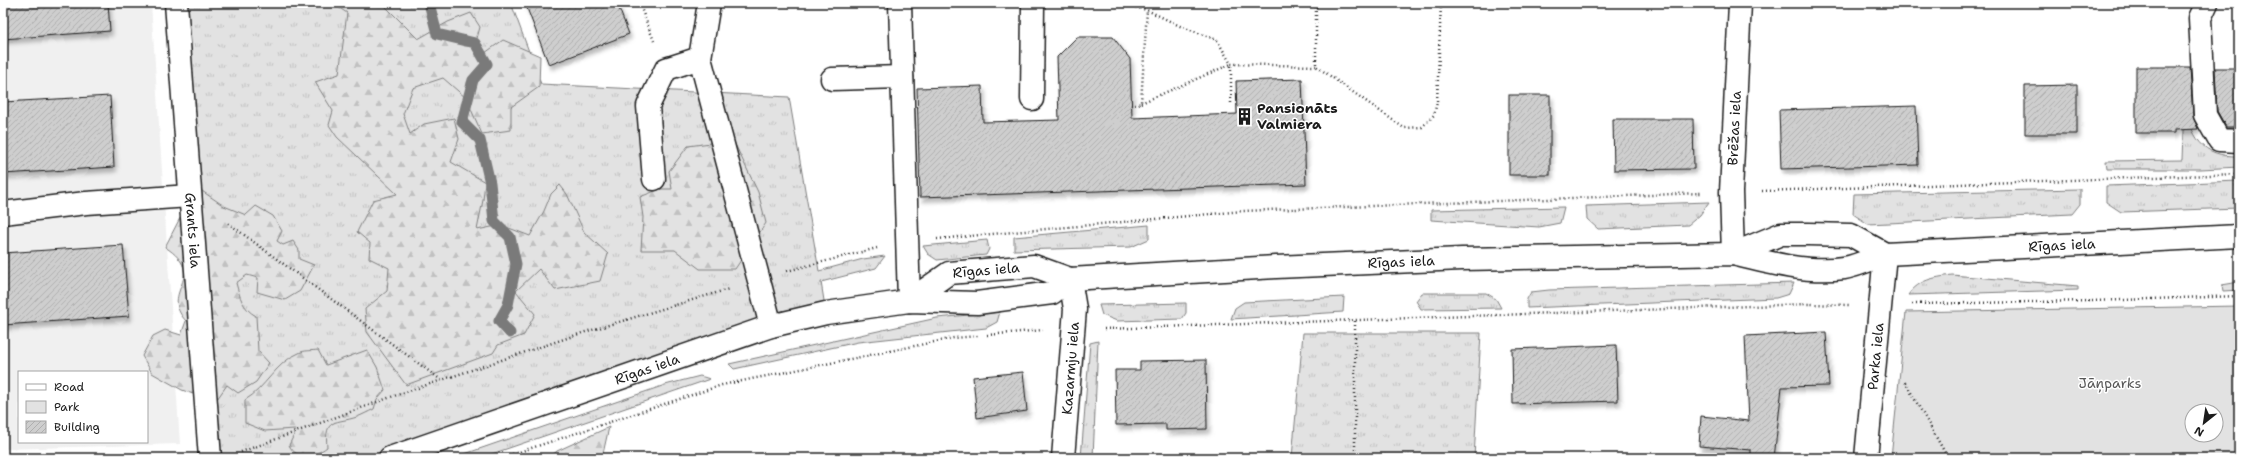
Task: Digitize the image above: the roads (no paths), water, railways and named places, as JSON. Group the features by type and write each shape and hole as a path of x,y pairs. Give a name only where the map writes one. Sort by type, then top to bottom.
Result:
{"main road":[{"name":"Grants iela","path":"176,3 210,458"},
{"path":"709,3 700,58 771,326"},
{"path":"900,3 909,301"},
{"path":"1032,99 1033,3"},
{"name":"Brēžas iela","path":"1733,254 1732,192 1740,3"},
{"path":"2207,3 2200,18 2204,115 2219,140 2239,141"},
{"path":"654,179 648,106 666,69 700,58"},
{"path":"832,79 902,77"},
{"path":"3,213 86,203 190,196"},
{"name":"Rīgas iela","path":"1733,254 1781,234 1851,234 1885,254"},
{"name":"Rīgas iela","path":"909,301 949,273 1034,266 1070,279 1276,266 1462,259 1733,254 1767,263 1808,269 1844,268 1885,254 2239,236"},
{"name":"Parka iela","path":"1866,458 1885,254"},
{"name":"Rīgas iela","path":"390,458 771,326 832,312 909,301 977,304 1052,293 1070,279"},
{"name":"Kazarmju iela","path":"1063,458 1075,309 1070,279"}],"waterway":[{"path":"429,3 437,34 475,43 487,64 473,80 462,122 480,140 490,183 494,221 510,237 516,264 508,305 499,321 510,333"}],"place":[{"name":"Pansionāts Valmiera","path":"1244,116"}],"park label":[{"name":"Jāņparks","path":"2110,383"}]}
